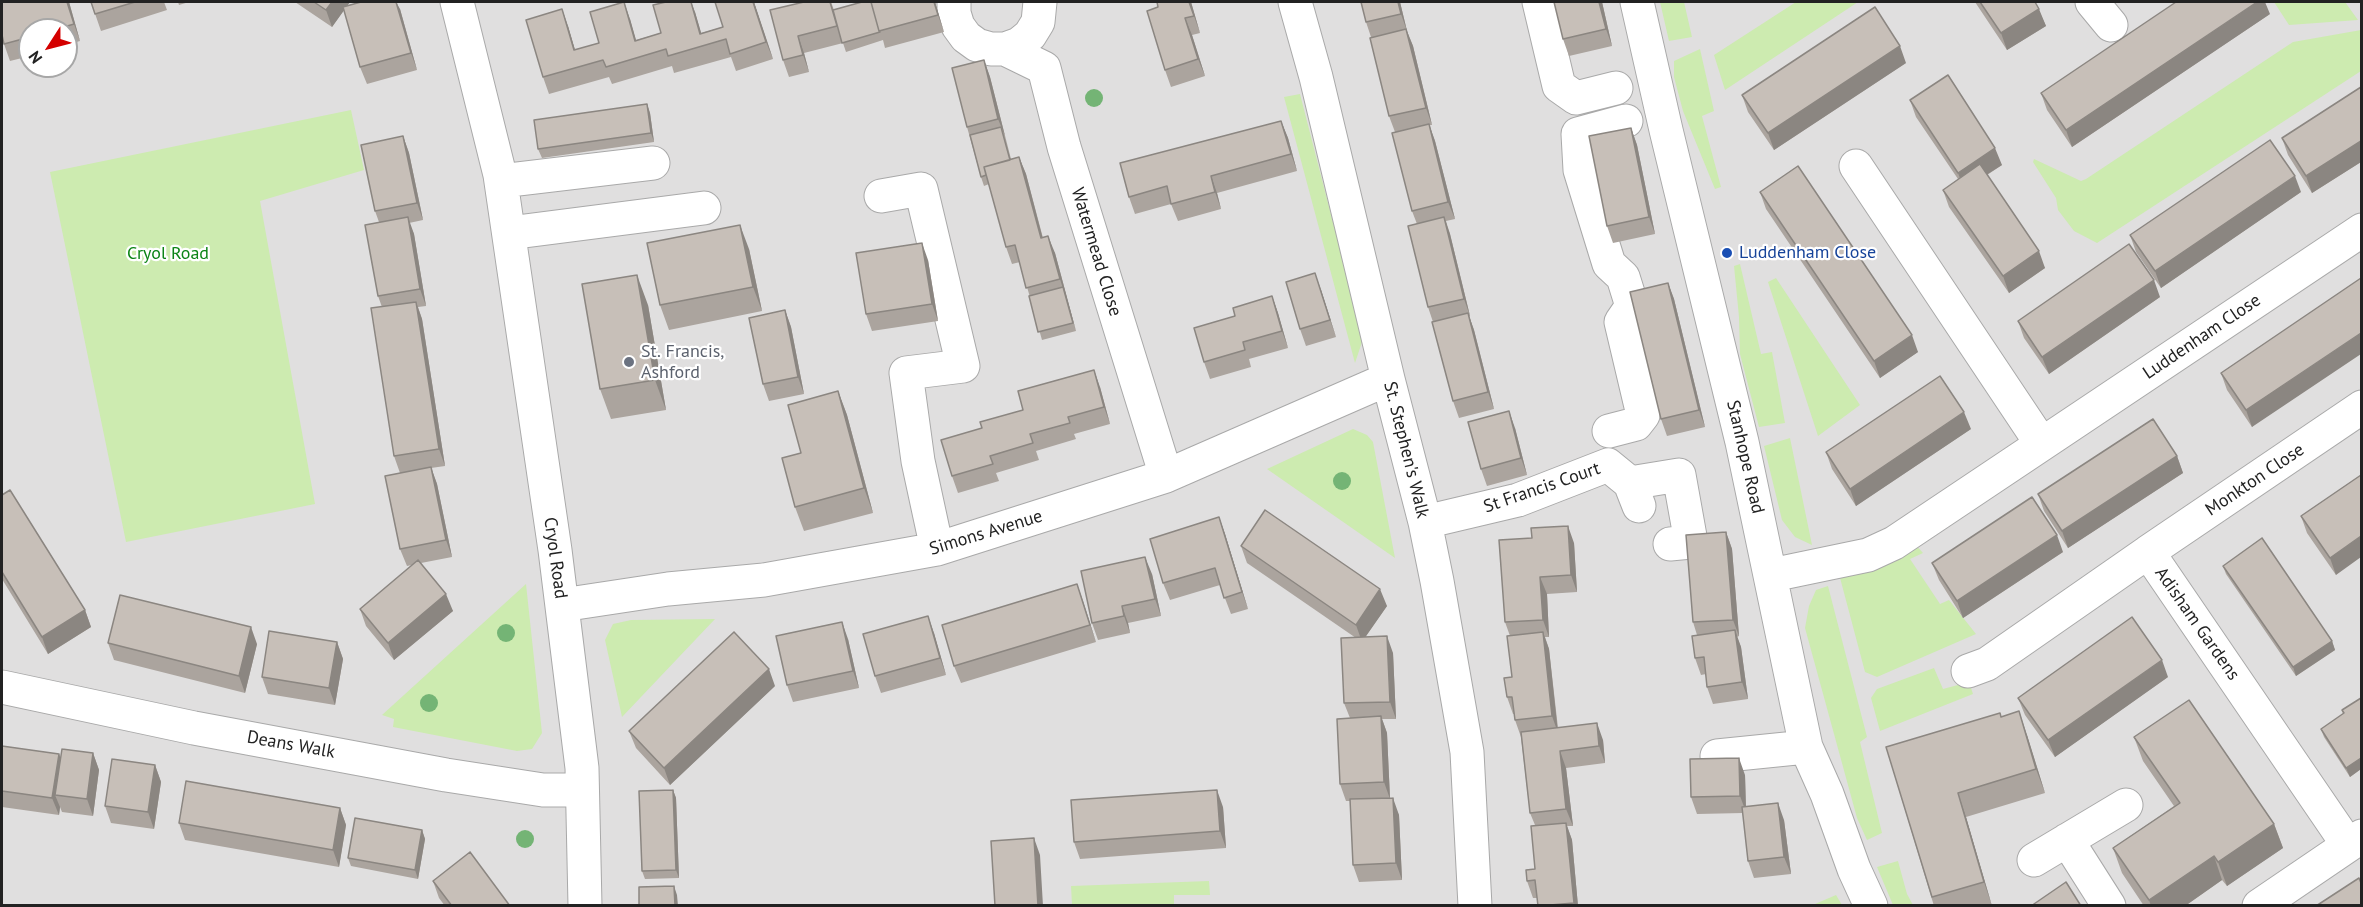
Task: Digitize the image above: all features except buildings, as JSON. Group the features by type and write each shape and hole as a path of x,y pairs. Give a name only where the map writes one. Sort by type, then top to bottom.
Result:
{"street":[{"name":"Cryol Road","path":"457,2 501,181 562,605 582,768 585,906"},
{"name":"Watermead Close","path":"954,2 954,13 958,26 966,37 977,45 990,50 1005,49 1044,68 1064,147 1166,476"},
{"path":"1005,49 1019,44 1030,34 1038,22 1040,2"},
{"name":"St. Stephen's Walk","path":"1295,2 1316,77 1388,379 1425,522 1467,752 1474,906"},
{"path":"1539,2 1559,86 1576,98 1616,88"},
{"name":"Stanhope Road","path":"1637,2 1742,442 1772,575 1806,747 1871,906"},
{"path":"1626,121 1578,134 1580,171 1609,264 1623,277 1632,306 1621,322 1643,416 1636,424 1608,427 1626,485"},
{"path":"501,181 653,163"},
{"path":"1856,166 2041,443"},
{"path":"881,196 921,189 963,366 906,373 918,461 937,549"},
{"path":"509,233 704,208"},
{"name":"Luddenham Close","path":"1772,575 1868,555 1894,543 2361,230"},
{"name":"Simons Avenue","path":"562,605 668,589 764,580 937,549 1166,476 1388,379"},
{"name":"Monkton Close","path":"2148,552 2361,407"},
{"name":"St Francis Court","path":"1425,522 1518,500 1679,475 1691,542 1670,544"},
{"name":"Adisham Gardens","path":"1968,671 1987,664 2148,552 2355,840"},
{"name":"Deans Walk","path":"2,687 194,728 446,774 543,790 582,790"},
{"path":"1718,756 1806,747"},
{"path":"2034,860 2126,805"},
{"path":"2067,840 2109,906"},
{"path":"2259,906 2355,840"}],"shaded area":[{"path":"2,2 2361,2 2361,905 2,905"}],"green space":[{"path":"1660,2 1684,2 1692,37 1669,41"},
{"path":"1796,2 1858,2 1725,90 1714,55"},
{"path":"2274,2 2345,2 2358,20 2289,25"},
{"path":"2361,30 2361,71 2097,243 2074,231 2058,210 2056,198 2033,162 2034,159 2081,181 2086,179 2293,42"},
{"path":"1700,49 1714,111 1702,116 1721,187 1715,189 1683,111 1674,77 1674,61"},
{"path":"1300,94 1363,339 1355,363 1284,97"},
{"name":"Cryol Road","path":"351,110 364,170 260,201 315,504 126,542 50,172"},
{"path":"1740,264 1761,354 1772,352 1785,423 1759,427 1740,354 1734,266"},
{"path":"1776,278 1860,405 1818,436 1768,282"},
{"path":"1353,429 1367,435 1373,442 1395,558 1267,469"},
{"path":"1790,438 1812,545 1795,537 1782,520 1764,446"},
{"path":"1915,544 1923,553 1910,559 1940,604 1949,600 1976,634 1877,677 1865,672 1839,574"},
{"path":"526,584 542,733 532,749 517,751 393,727 394,719 382,715"},
{"path":"1828,586 1867,737 1860,742 1882,833 1867,840 1857,818 1805,628 1809,606 1816,590"},
{"path":"715,619 622,717 605,640 613,624 631,620"},
{"path":"1934,668 1943,689 1969,682 1973,694 1880,731 1871,698 1877,689"},
{"path":"1898,861 1907,894 1913,905 1893,905 1877,867"},
{"path":"1209,881 1210,895 1174,895 1174,905 1072,905 1071,886"},
{"path":"1836,895 1842,905 1815,904"}],"place":[{"name":"Luddenham Close","path":"1727,253"},
{"name":"St. Francis, Ashford","path":"629,362"}]}
